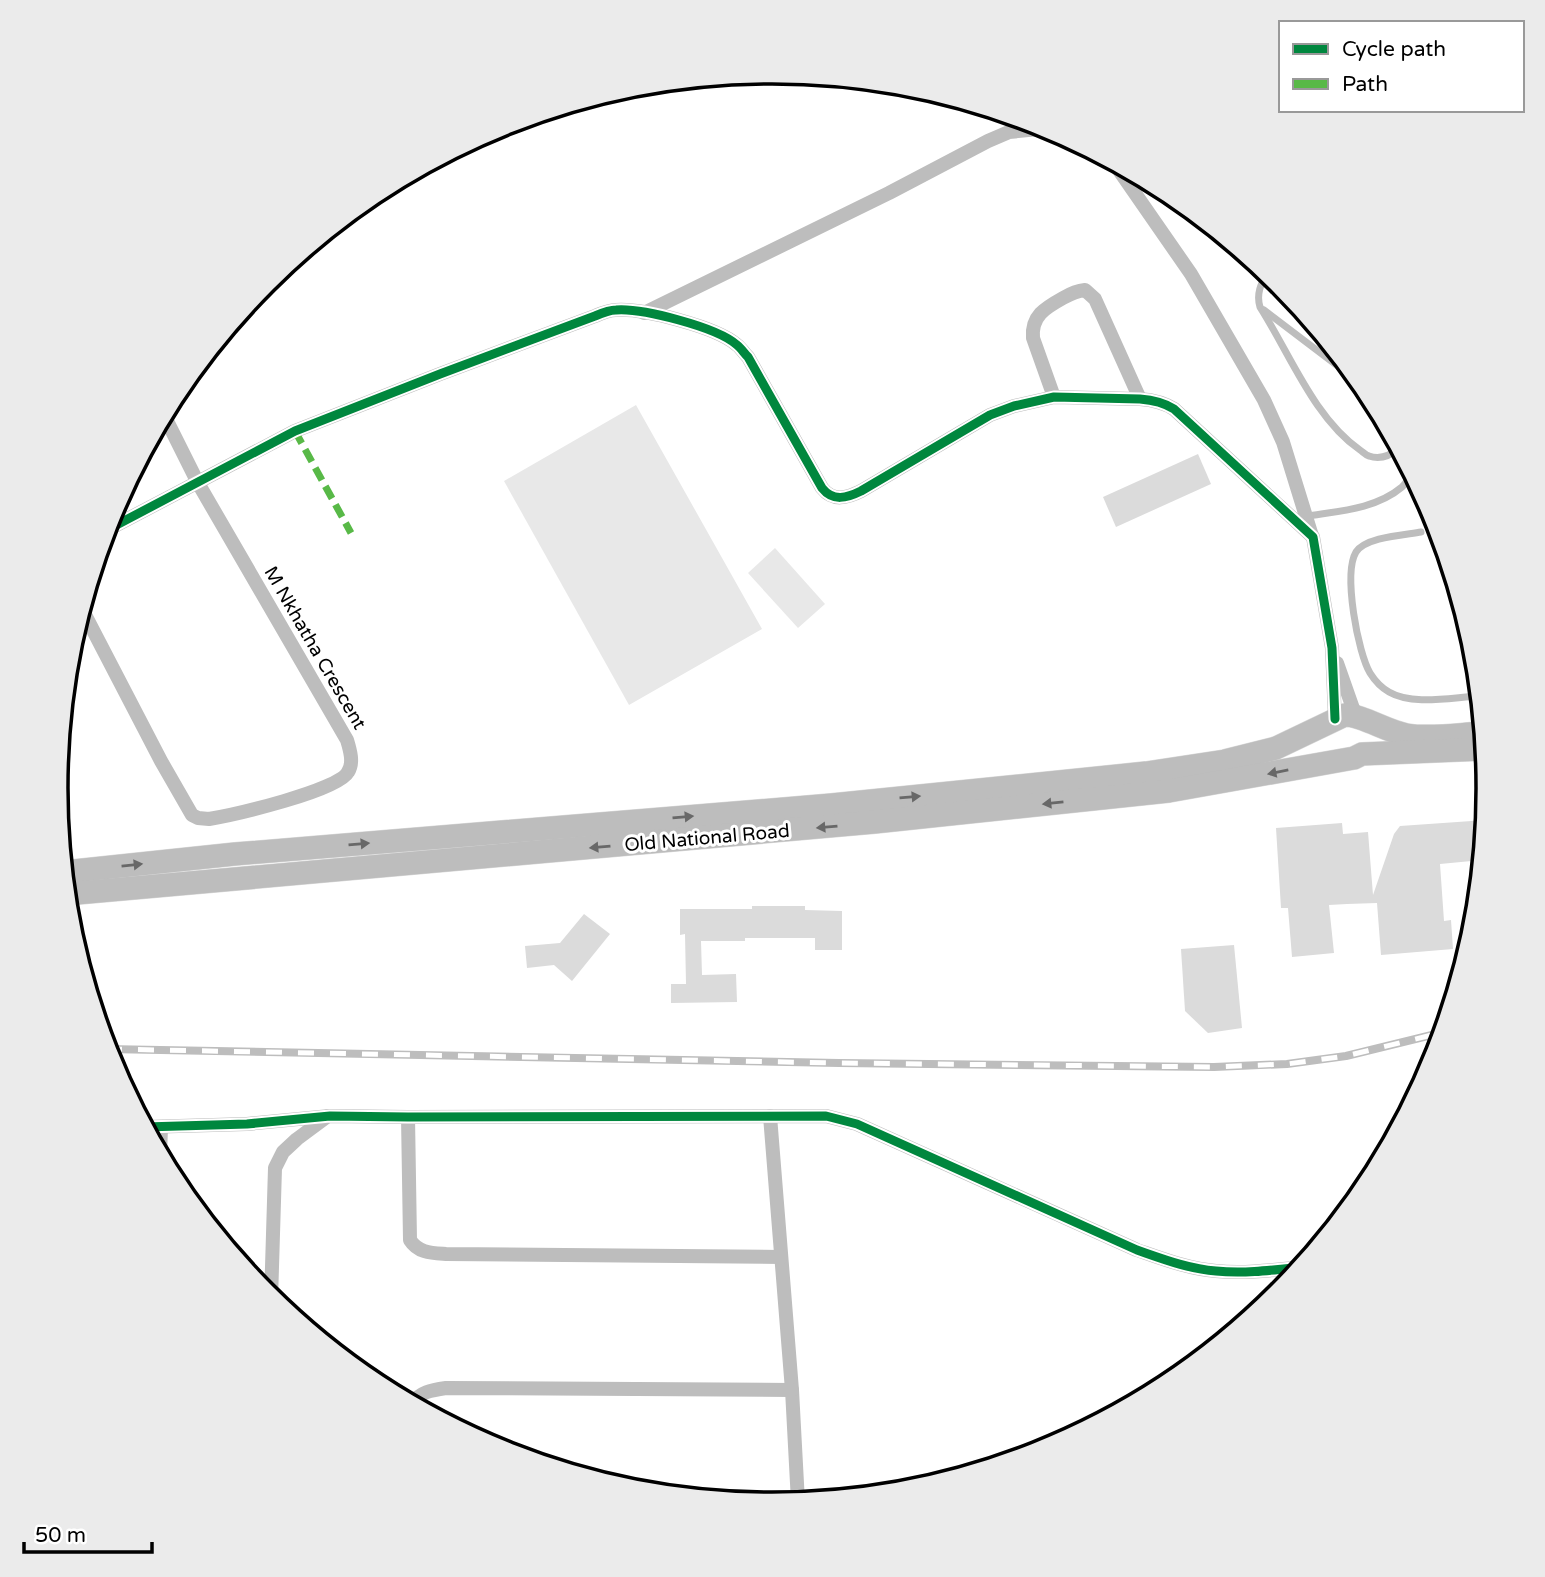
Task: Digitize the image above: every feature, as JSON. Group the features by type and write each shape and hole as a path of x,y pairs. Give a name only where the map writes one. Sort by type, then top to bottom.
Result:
{"main road":[{"path":"1346,719 1366,724 1370,740 1367,747 1354,756 1336,755 1329,748 1326,739 1328,730 1346,719 1387,729 1407,735 1426,737 1474,734"},
{"name":"Old National Road","path":"73,871 235,854 844,803 1146,773 1224,761 1276,748 1346,719"},
{"name":"Old National Road","path":"76,893 915,818 1169,791 1354,756 1475,750"}],"street":[{"path":"644,313 889,193 988,141 1009,132 1022,131"},
{"path":"1125,179 1191,274 1265,400 1283,442 1312,537 1346,719"},
{"path":"1054,397 1032,328 1046,307 1076,291 1085,290 1095,299 1140,399"},
{"path":"120,524 295,431 612,310 625,310 709,329 737,344 748,357 822,488 827,494 839,498 861,491 990,415 1014,405 1054,397 1154,400 1174,409 1312,537"},
{"name":"M Nkhatha Crescent","path":"89,622 192,815 203,820 218,817 321,789 342,779 350,771 351,755 347,740 198,483 169,426"},
{"path":"1332,648 1346,719"},
{"path":"272,1282 275,1168 283,1152 330,1116"},
{"path":"156,1128 247,1124 330,1116 825,1116 857,1124 1137,1250 1174,1263 1215,1271 1287,1269"},
{"path":"770,1116 797,1492"},
{"path":"408,1117 410,1240 418,1249 446,1254 781,1257"},
{"path":"161,1128 161,1137"},
{"path":"418,1397 446,1388 792,1390"}],"lane":[{"path":"1262,283 1258,301 1260,307 1315,402 1332,426 1369,457 1383,458 1391,453"},
{"path":"1260,307 1333,362"},
{"path":"1307,516 1363,506 1379,500 1406,482"},
{"path":"1421,532 1369,541 1356,552 1349,587 1365,663 1379,684 1400,697 1413,700 1471,697"}],"shaded area":[{"path":"636,405 762,629 629,705 504,481"},
{"path":"775,548 825,604 798,628 748,573"}],"building":[{"path":"1198,454 1211,484 1116,527 1103,497"},
{"path":"1476,821 1473,861 1440,864 1444,921 1451,920 1453,949 1381,955 1377,903 1347,904 1329,905 1334,953 1292,957 1288,908 1281,908 1276,828 1342,823 1343,834 1368,832 1373,895 1394,834 1400,826"},
{"path":"752,906 805,906 805,910 842,911 842,950 815,950 815,938 701,941 702,975 736,974 737,1002 671,1003 671,984 686,984 685,934 680,935 680,909 752,909"},
{"path":"584,914 610,934 572,981 554,965 527,968 525,946 560,943"},
{"path":"1234,945 1242,1028 1208,1033 1185,1011 1181,949"}],"railway":[{"path":"119,1049 1214,1067 1287,1064 1346,1056 1432,1035"}],"marked path":[{"path":"295,431 351,533"}],"cycle path":[{"path":"121,523 295,431 606,312 643,312 697,325 727,338 738,346 748,357 822,488 835,497 845,497 861,491 990,415 1014,406 1054,397 1145,399 1174,409 1313,537 1332,648 1335,719"},
{"path":"155,1127 247,1124 330,1116 826,1116 857,1124 1137,1250 1166,1260 1227,1272 1287,1268"}]}
